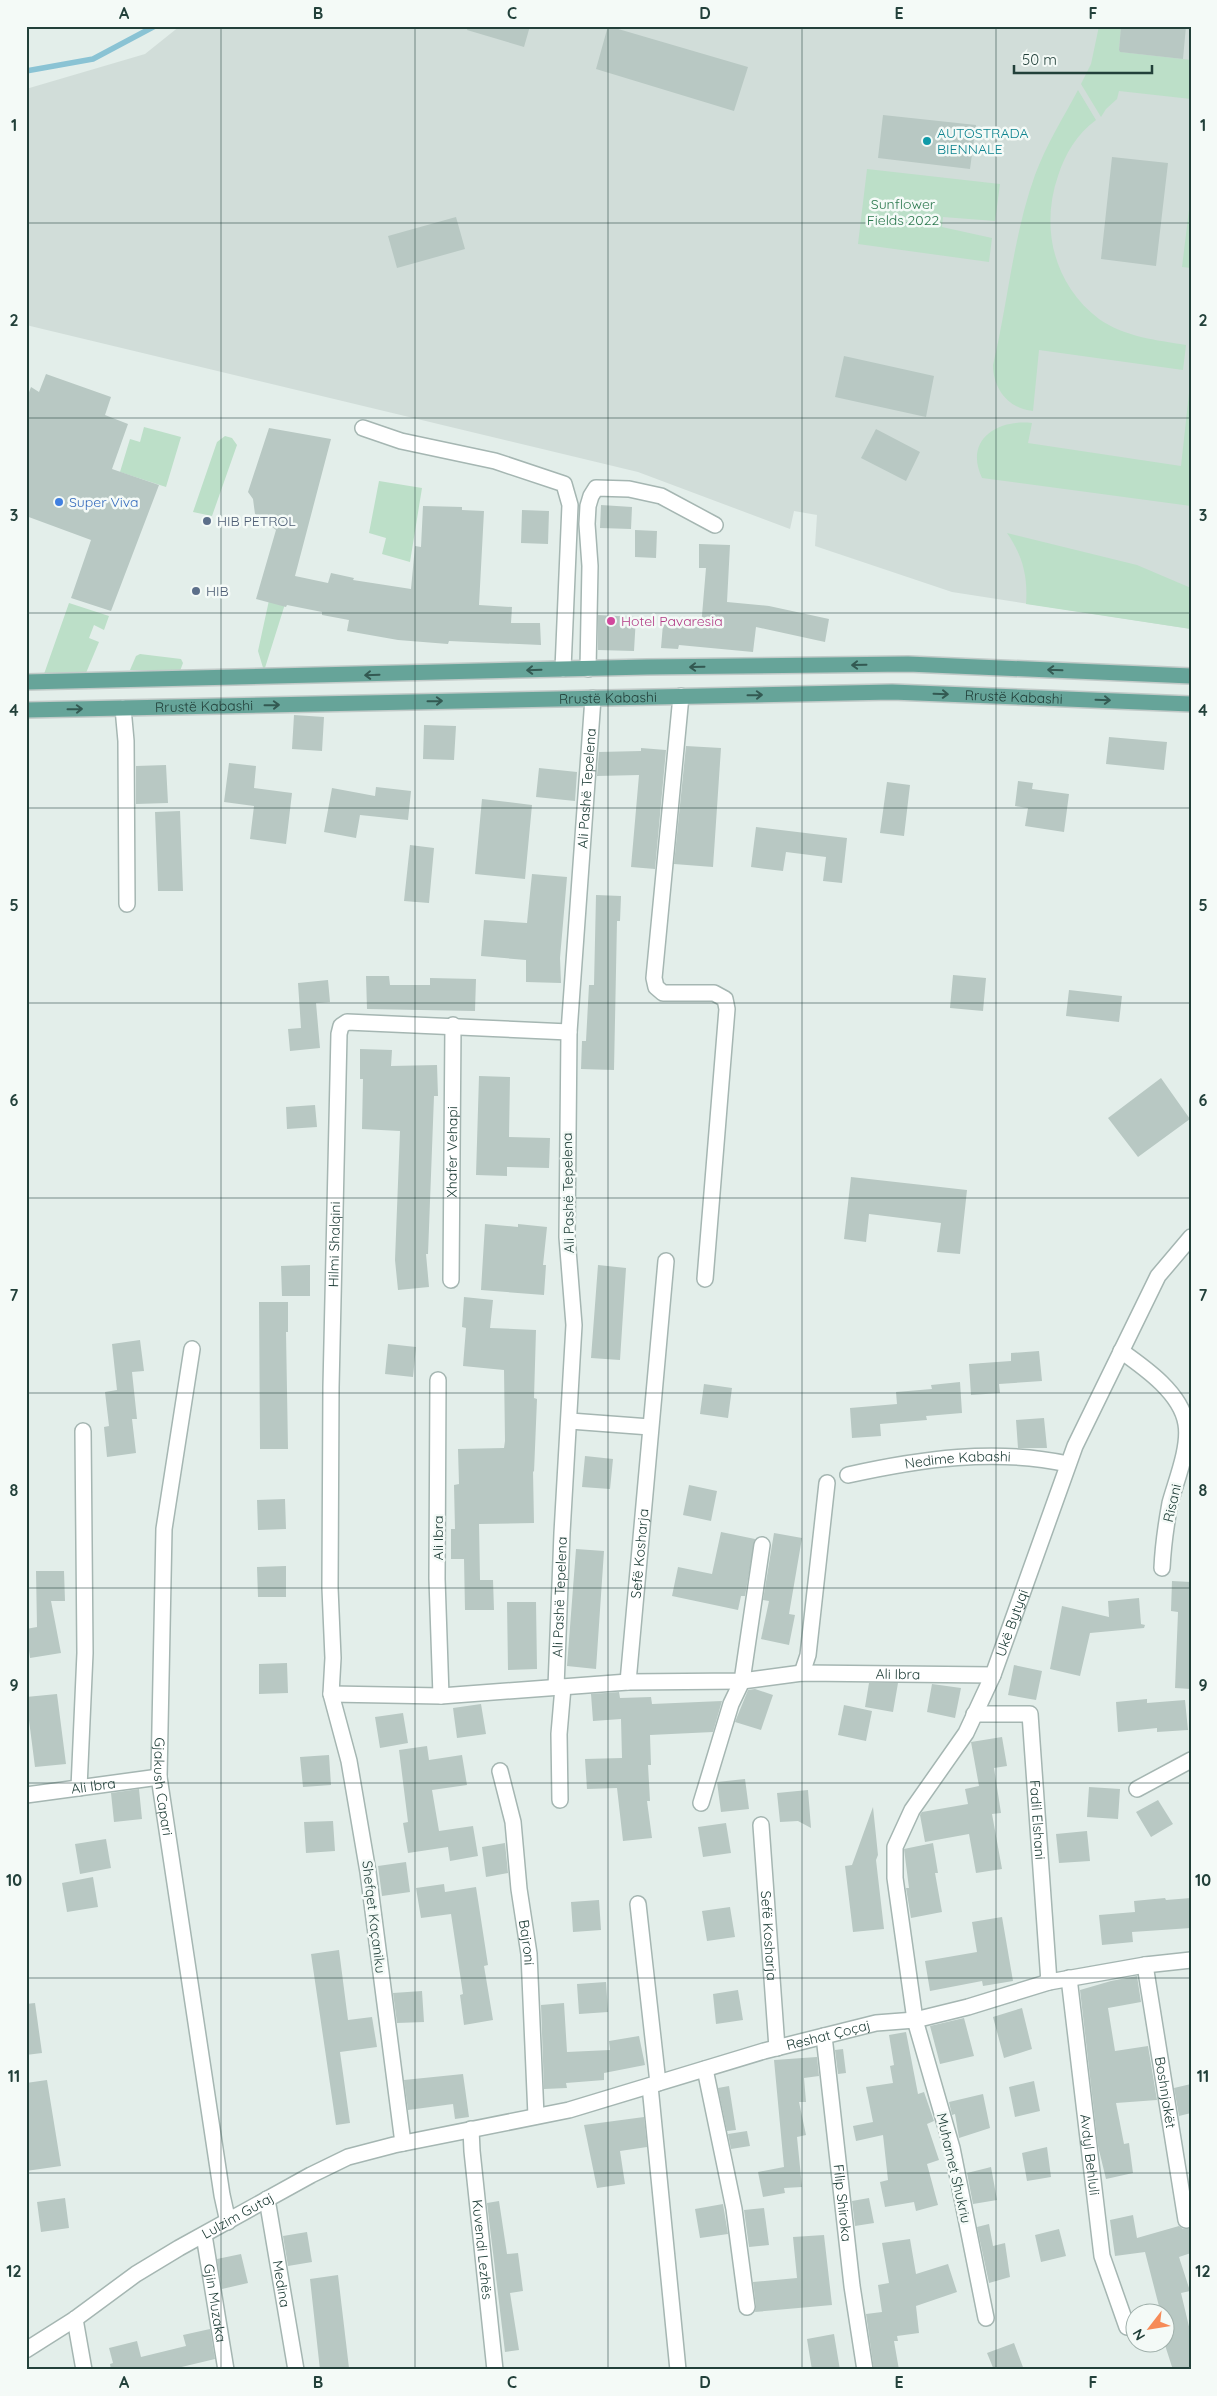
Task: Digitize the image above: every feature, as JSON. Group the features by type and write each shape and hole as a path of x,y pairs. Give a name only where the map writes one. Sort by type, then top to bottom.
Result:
{"main road":[{"name":"Rrustë Kabashi","path":"26,682 563,669 908,664 1191,676"},
{"name":"Rrustë Kabashi","path":"26,710 892,692 1191,704"}],"street":[{"path":"363,428 401,442 495,460 564,484 570,505 563,669"},
{"path":"588,669 590,566 588,506 596,488 629,489 661,496 715,526"},
{"path":"682,696 654,978 656,987 663,993 714,993 725,999 727,1009 705,1279"},
{"name":"Ali Pashë Tepelena","path":"560,1800 562,1533 570,1421 574,1325 567,1236 569,1032 593,698"},
{"path":"123,708 126,741 127,904"},
{"name":"Hilmi Shalqini","path":"331,1694 333,1658 330,1588 331,1387 339,1034 341,1026 347,1022 454,1025 569,1032"},
{"name":"Xhafer Vehapi","path":"451,1280 454,1025"},
{"name":"Ukë Bytyqi","path":"915,2020 895,1878 895,1847 912,1810 966,1733 993,1675 1068,1464 1158,1276 1191,1237"},
{"name":"Sefë Kosharja","path":"628,1682 666,1260"},
{"name":"Gjakush Capari","path":"192,1349 164,1529 159,1776 222,2195 228,2222"},
{"name":"Risani","path":"1121,1351 1158,1379 1186,1414 1186,1441 1167,1520 1162,1568"},
{"name":"Ali Ibra","path":"438,1380 437,1579 440,1696"},
{"path":"570,1421 650,1427"},
{"path":"80,1788 85,1653 83,1431"},
{"name":"Nedime Kabashi","path":"848,1475 924,1460 972,1457 1017,1456 1068,1464"},
{"path":"802,1673 808,1655 828,1483"},
{"path":"701,1803 731,1704 742,1681 762,1545"},
{"name":"Ali Ibra","path":"331,1694 440,1696 628,1682 742,1681 802,1673 993,1675"},
{"name":"Shefqet Kaçaniku","path":"331,1694 349,1761 368,1872 403,2143"},
{"name":"Fadil Elshani","path":"974,1714 1030,1714 1048,1982"},
{"path":"1137,1789 1191,1760"},
{"name":"Bajroni","path":"500,1771 513,1822 519,1889 529,1954 536,2116"},
{"name":"Ali Ibra","path":"26,1796 159,1776"},
{"name":"Sefë Kosharja","path":"761,1825 777,2048"},
{"path":"638,1904 678,2370"},
{"name":"Reshat Çoçaj","path":"471,2129 569,2110 777,2048 876,2023 915,2020 985,2002 1048,1982 1145,1965 1191,1960"},
{"name":"Boshnjakët","path":"1145,1965 1186,2220"},
{"name":"Avdyl Behluli","path":"1069,1978 1102,2256 1124,2318"},
{"name":"Muhamet Shukriu","path":"915,2020 952,2148 986,2318"},
{"name":"Filip Shiroka","path":"824,2036 852,2286 865,2370"},
{"path":"704,2069 734,2209 747,2307"},
{"name":"Lulzim Gutaj","path":"26,2350 76,2319 136,2274 267,2199 348,2157 471,2129"},
{"name":"Kuvendi Lezhës","path":"471,2129 495,2370"},
{"name":"Medina","path":"267,2199 296,2370"},
{"name":"Gjin Muzaka","path":"204,2235 226,2370"},
{"path":"76,2319 84,2370"}],"shaded area":[{"path":"180,26 1191,26 1191,629 952,592 815,546 817,515 794,511 790,529 638,472 26,325 26,89 145,54"}],"green space":[{"path":"1099,26 1121,26 1119,50 1121,52 1191,60 1191,99 1119,91 1117,99 1106,109 1101,117 1081,84 1091,64"},
{"path":"1078,90 1096,120 1077,138 1068,152 1058,176 1053,196 1050,216 1051,235 1062,273 1071,290 1084,305 1099,319 1109,325 1141,337 1186,345 1183,370 1039,350 1033,411 1017,406 1004,396 996,382 993,365 1027,198 1044,153"},
{"name":"Sunflower Fields 2022","path":"867,169 1000,184 995,221 943,217 942,227 992,238 989,262 858,244"},
{"path":"1191,193 1191,268 1182,267"},
{"path":"1191,375 1191,506 982,478 977,453 981,443 987,435 996,429 1019,423 1032,423 1028,443 1181,466"},
{"path":"144,427 181,437 166,487 120,472 130,439 140,442"},
{"path":"225,436 232,438 237,445 212,516 193,512 217,442"},
{"path":"379,481 422,488 410,562 382,554 386,538 369,533"},
{"path":"1007,533 1137,565 1191,588 1191,629 1026,604 1026,585 1021,558"},
{"path":"276,568 296,569 264,671 258,651"},
{"path":"69,603 109,616 104,630 94,625 89,638 99,642 86,673 44,674"},
{"path":"140,654 181,659 183,663 180,671 130,670 136,656"}],"building":[{"path":"468,26 530,26 524,47 467,30"},
{"path":"608,26 748,67 734,111 596,69"},
{"path":"1121,26 1186,26 1183,59 1120,52"},
{"name":"AUTOSTRADA BIENNALE","path":"883,115 976,125 970,169 878,158"},
{"path":"1112,157 1168,163 1156,266 1101,259"},
{"path":"456,217 465,249 397,268 388,236"},
{"path":"844,356 934,376 926,417 835,397"},
{"path":"46,374 111,397 105,415 128,424 112,469 159,485 111,611 71,598 91,540 26,516 26,400 31,387 39,392"},
{"path":"269,428 331,439 295,576 328,583 331,573 354,578 353,580 411,589 415,546 421,547 423,506 462,507 462,510 484,511 479,605 512,607 511,623 540,623 541,645 449,641 448,644 398,640 347,631 349,620 322,615 322,612 287,605 286,607 256,599 276,530 255,514 253,499 248,492"},
{"path":"876,429 920,452 906,481 861,458"},
{"path":"601,505 632,507 631,529 600,528"},
{"path":"522,510 549,511 548,544 521,543"},
{"path":"635,530 657,531 656,558 635,557"},
{"path":"699,544 730,545 727,602 769,606 829,619 825,642 756,627 753,652 679,645 678,649 661,648 663,624 701,627 706,568 699,568"},
{"path":"598,615 636,617 634,651 598,650"},
{"path":"294,715 324,717 322,751 292,749"},
{"path":"424,725 456,726 454,760 423,759"},
{"path":"1109,737 1167,742 1164,770 1106,764"},
{"path":"686,746 721,748 713,867 674,864"},
{"path":"641,748 666,750 655,869 631,867 639,775 597,776 599,752 641,751"},
{"path":"229,763 256,766 254,788 292,793 286,844 250,839 254,806 224,802"},
{"path":"166,765 168,803 136,804 136,766"},
{"path":"539,768 577,772 575,801 536,797"},
{"path":"1018,781 1033,783 1032,789 1069,794 1064,832 1025,826 1028,808 1015,806"},
{"path":"887,782 910,785 904,836 880,833"},
{"path":"376,787 411,791 408,820 360,815 356,838 324,832 332,788 375,796"},
{"path":"482,799 532,805 525,879 475,874"},
{"path":"180,811 183,891 158,891 155,812"},
{"path":"756,827 847,838 842,883 823,881 826,857 786,852 783,871 751,867"},
{"path":"410,845 434,848 429,903 404,901"},
{"path":"532,874 567,877 560,958 561,983 526,982 526,960 481,956 484,920 527,923"},
{"path":"596,895 621,896 620,921 617,921 614,1070 581,1069 582,1041 586,1041 589,985 594,985"},
{"path":"953,975 986,978 983,1011 950,1008"},
{"path":"366,976 389,976 390,985 430,985 430,978 476,979 475,1011 367,1009"},
{"path":"328,980 330,1002 316,1003 320,1048 290,1051 288,1029 301,1028 298,983"},
{"path":"1069,990 1122,996 1119,1022 1066,1016"},
{"path":"360,1049 392,1050 391,1066 437,1065 438,1096 434,1096 428,1254 426,1254 429,1287 398,1290 395,1260 400,1131 362,1129 363,1079 360,1079"},
{"path":"479,1076 510,1077 509,1137 550,1138 549,1168 507,1167 507,1176 476,1175"},
{"path":"1161,1078 1190,1119 1138,1157 1108,1118"},
{"path":"315,1105 317,1127 287,1129 286,1107"},
{"path":"851,1177 967,1190 960,1254 937,1252 941,1223 869,1214 866,1242 844,1239"},
{"path":"485,1224 518,1227 518,1224 547,1227 543,1265 546,1265 544,1295 481,1290"},
{"path":"310,1265 310,1296 282,1296 281,1266"},
{"path":"598,1265 626,1268 620,1360 591,1358"},
{"path":"464,1297 493,1300 490,1328 536,1330 534,1398 537,1399 533,1471 534,1523 479,1524 480,1580 493,1580 494,1610 465,1610 464,1559 451,1559 451,1529 455,1529 454,1485 459,1484 458,1449 504,1448 505,1441 504,1370 463,1366 466,1328 462,1327"},
{"path":"259,1302 288,1302 288,1332 286,1332 288,1449 260,1449"},
{"path":"140,1340 144,1371 132,1372 137,1419 132,1419 136,1453 107,1457 104,1427 109,1426 105,1392 117,1390 112,1344"},
{"path":"388,1344 416,1347 413,1377 385,1374"},
{"path":"1039,1351 1042,1381 999,1384 1000,1393 971,1395 969,1364 1011,1361 1011,1353"},
{"path":"960,1382 962,1413 926,1416 927,1420 880,1424 881,1436 852,1438 850,1408 897,1404 896,1392 932,1389 931,1385"},
{"path":"704,1384 732,1388 728,1418 700,1414"},
{"path":"1044,1418 1047,1448 1018,1448 1016,1420"},
{"path":"585,1456 613,1459 610,1489 582,1487"},
{"path":"689,1485 717,1491 711,1521 683,1515"},
{"path":"285,1499 286,1529 258,1530 257,1500"},
{"path":"721,1532 755,1539 745,1596 741,1596 738,1610 672,1596 678,1567 712,1574"},
{"path":"774,1533 802,1538 789,1614 795,1615 789,1645 761,1639 769,1601 763,1600"},
{"path":"576,1549 604,1551 596,1669 567,1666"},
{"path":"286,1566 286,1597 258,1597 257,1567"},
{"path":"36,1571 64,1571 65,1601 51,1601 61,1653 30,1658 26,1629 37,1627"},
{"path":"1172,1581 1191,1582 1191,1689 1175,1688 1178,1612 1171,1611"},
{"path":"1139,1598 1141,1624 1145,1625 1144,1628 1090,1633 1080,1676 1050,1669 1062,1606 1109,1617 1108,1601"},
{"path":"507,1602 536,1602 537,1669 508,1670"},
{"path":"287,1663 288,1693 259,1694 259,1664"},
{"path":"1014,1665 1042,1671 1036,1700 1008,1695"},
{"path":"869,1683 898,1683 893,1712 865,1707"},
{"path":"932,1684 961,1688 955,1718 927,1712"},
{"path":"755,1689 773,1695 761,1730 735,1722 748,1690"},
{"path":"619,1692 620,1698 651,1697 652,1704 722,1701 713,1732 650,1735 651,1765 648,1765 650,1801 647,1801 652,1838 623,1841 617,1788 587,1789 585,1759 622,1758 621,1719 593,1721 591,1694"},
{"path":"57,1694 66,1764 35,1767 26,1697"},
{"path":"1147,1699 1147,1703 1185,1700 1188,1730 1157,1732 1157,1728 1118,1732 1116,1702"},
{"path":"481,1704 486,1734 457,1738 453,1708"},
{"path":"844,1705 872,1711 866,1741 838,1735"},
{"path":"403,1713 408,1743 380,1748 375,1717"},
{"path":"1002,1737 1007,1766 994,1768 1001,1813 992,1814 1002,1869 976,1873 969,1834 925,1842 920,1815 922,1812 968,1804 965,1789 979,1786 971,1742"},
{"path":"427,1746 429,1760 462,1755 467,1785 432,1790 439,1831 473,1826 478,1856 450,1861 448,1847 408,1853 403,1823 408,1822 399,1750"},
{"path":"329,1755 331,1785 303,1787 300,1757"},
{"path":"745,1779 749,1809 721,1812 717,1782"},
{"path":"1089,1787 1120,1789 1118,1819 1087,1817"},
{"path":"139,1789 142,1819 114,1822 111,1793"},
{"path":"808,1790 811,1828 798,1821 780,1822 777,1793"},
{"path":"1158,1800 1173,1824 1151,1837 1136,1812"},
{"path":"873,1807 878,1855 876,1860 884,1929 853,1932 845,1866 852,1865"},
{"path":"333,1821 335,1851 306,1853 304,1822"},
{"path":"726,1823 731,1853 703,1857 698,1827"},
{"path":"1087,1831 1090,1861 1059,1863 1056,1834"},
{"path":"106,1839 111,1868 80,1874 75,1844"},
{"path":"505,1843 508,1873 486,1877 482,1847"},
{"path":"933,1843 938,1873 935,1873 942,1912 911,1918 906,1888 909,1888 904,1849"},
{"path":"406,1862 410,1892 382,1896 378,1866"},
{"path":"93,1877 98,1907 67,1912 62,1883"},
{"path":"444,1884 445,1892 476,1887 488,1965 484,1966 493,2020 464,2025 460,1995 463,1994 451,1914 421,1918 416,1888"},
{"path":"1165,1898 1166,1900 1191,1898 1191,1928 1132,1932 1133,1942 1102,1945 1099,1915 1135,1912 1134,1901"},
{"path":"599,1900 601,1930 573,1932 571,1902"},
{"path":"730,1907 735,1937 707,1941 702,1911"},
{"path":"1002,1917 1013,1981 983,1986 982,1981 930,1991 925,1961 977,1952 972,1922"},
{"path":"339,1950 348,2020 372,2017 377,2047 340,2052 350,2123 336,2125 311,1954"},
{"path":"1137,1976 1141,2002 1108,2008 1115,2051 1148,2046 1157,2100 1116,2103 1124,2144 1129,2143 1133,2173 1106,2179 1098,2146 1080,1990"},
{"path":"606,1982 608,2012 579,2014 577,1984"},
{"path":"738,1990 743,2020 716,2024 713,1994"},
{"path":"422,1991 424,2022 397,2023 393,1993"},
{"path":"35,2003 42,2053 26,2055 26,2004"},
{"path":"564,2003 567,2052 610,2050 609,2041 639,2036 645,2065 604,2073 604,2080 566,2083 567,2088 544,2089 541,2005"},
{"path":"1022,2008 1032,2049 1004,2058 993,2017"},
{"path":"964,2018 974,2056 940,2064 930,2026"},
{"path":"906,2032 918,2094 924,2092 934,2121 927,2124 939,2160 927,2164 938,2205 916,2211 914,2202 885,2207 880,2182 888,2180 883,2135 856,2141 853,2126 873,2122 866,2087 893,2083 890,2066 894,2065 889,2035"},
{"path":"843,2049 846,2073 838,2074 835,2050"},
{"path":"817,2057 819,2076 804,2078 806,2102 799,2102 806,2135 797,2137 802,2187 784,2188 785,2193 763,2197 758,2172 784,2167 774,2060"},
{"path":"463,2074 469,2117 455,2119 453,2104 408,2110 404,2080"},
{"path":"47,2080 61,2166 26,2171 26,2083"},
{"path":"1034,2081 1040,2111 1015,2117 1009,2087"},
{"path":"1191,2084 1191,2113 1179,2116 1174,2088"},
{"path":"729,2086 736,2130 727,2131 718,2088"},
{"path":"983,2094 990,2128 959,2138 955,2114 952,2115 949,2102"},
{"path":"644,2117 647,2147 620,2151 625,2184 597,2188 584,2125"},
{"path":"747,2131 750,2146 731,2149 728,2134"},
{"path":"1047,2147 1051,2177 1027,2181 1022,2153"},
{"path":"991,2167 997,2200 973,2204 967,2173"},
{"path":"65,2198 69,2228 41,2232 37,2202"},
{"path":"869,2198 874,2223 855,2226 852,2201"},
{"path":"499,2201 507,2254 518,2253 523,2291 510,2293 519,2350 505,2352 487,2203"},
{"path":"723,2204 728,2234 700,2238 695,2209"},
{"path":"764,2208 769,2245 749,2247 744,2210"},
{"path":"1133,2215 1137,2238 1179,2226 1183,2229 1191,2228 1191,2253 1179,2257 1190,2291 1181,2293 1191,2335 1191,2370 1173,2370 1168,2354 1174,2354 1174,2304 1158,2304 1145,2252 1115,2256 1110,2220"},
{"path":"989,2224 993,2246 1005,2243 1010,2277 989,2283 977,2227"},
{"path":"1059,2229 1066,2256 1041,2262 1035,2235"},
{"path":"307,2232 312,2262 288,2266 283,2236"},
{"path":"824,2235 832,2305 755,2312 753,2282 797,2278 793,2237"},
{"path":"910,2239 916,2274 948,2264 957,2292 916,2306 919,2333 897,2336 898,2341 894,2341 899,2370 874,2370 866,2314 882,2312 878,2285 889,2283 882,2243"},
{"path":"241,2254 248,2283 222,2289 217,2259"},
{"path":"338,2275 349,2368 320,2370 310,2279"},
{"path":"210,2329 215,2359 169,2370 111,2370 110,2364 113,2363 109,2348 137,2341 141,2357 186,2346 183,2335"},
{"path":"834,2334 840,2370 812,2370 807,2339"},
{"path":"1014,2343 1024,2370 994,2370 987,2353"}],"waterway":[{"path":"26,71 93,59 155,26"}],"place":[{"name":"AUTOSTRADA BIENNALE","path":"927,141"},
{"name":"Super Viva","path":"59,502"},
{"name":"HIB PETROL","path":"207,521"},
{"name":"HIB","path":"196,591"},
{"name":"Hotel Pavaresia","path":"611,621"}]}
